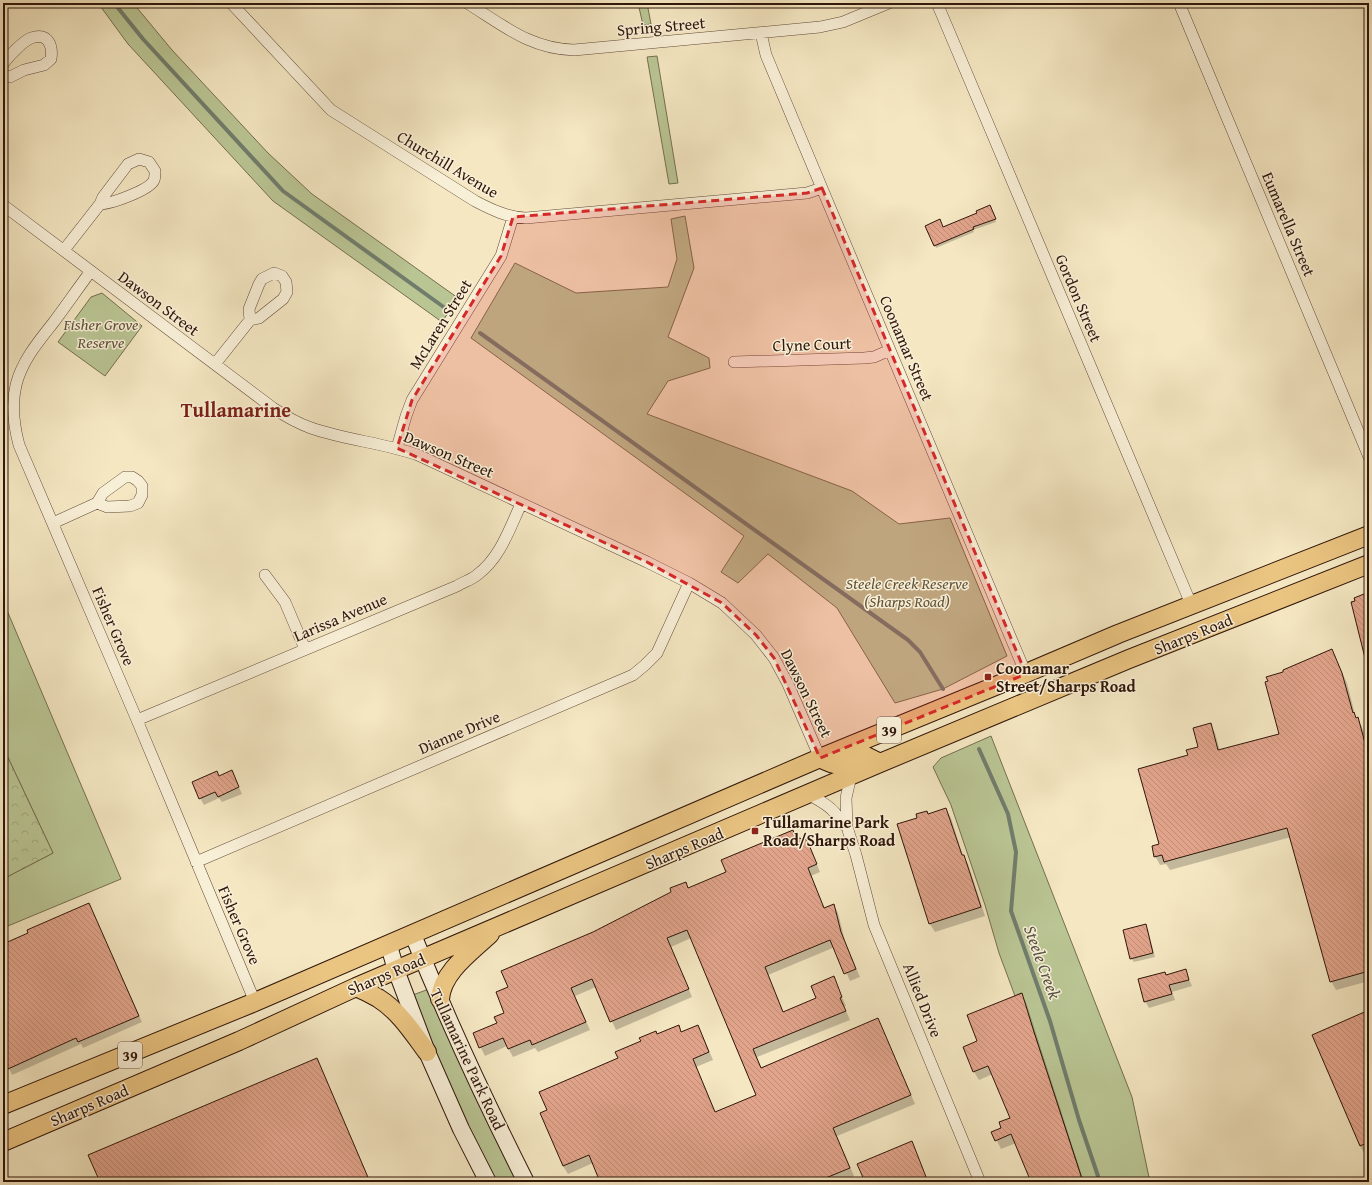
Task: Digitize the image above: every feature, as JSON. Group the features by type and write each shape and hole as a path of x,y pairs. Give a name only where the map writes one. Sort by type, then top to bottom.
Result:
{"main road":[{"name":"Sharps Road","path":"3,1105 184,1032 389,946 820,758 1026,674 1191,604 1369,535"},
{"name":"Sharps Road","path":"3,1142 239,1041 422,958 880,763 1129,659 1369,564"},
{"path":"1118,634 1129,659"},
{"path":"820,758 830,764 841,766 866,756 880,763"},
{"path":"440,999 443,985 452,971 497,927"},
{"path":"356,987 379,999 393,1009 412,1030 427,1052"},
{"path":"3,1151 28,1131"}],"street":[{"name":"Churchill Avenue","path":"231,3 331,110 475,201 513,217 526,218 807,194 822,188"},
{"name":"Spring Street","path":"467,3 527,40 539,45 574,50 833,25 890,3"},
{"name":"Gordon Street","path":"937,3 1191,604"},
{"name":"Eumarella Street","path":"1179,3 1369,457"},
{"name":"Coonamar Street","path":"761,33 766,55 1026,674"},
{"path":"3,64 30,39 38,37 46,39 50,43 52,50 51,59 44,65 24,70 10,77 3,75"},
{"path":"64,250 100,204 103,197 128,164 139,159 149,162 155,171 154,181 147,188 108,204 100,204"},
{"name":"Dawson Street","path":"3,205 273,408 293,420 311,428 397,448 418,455 689,583 722,602 756,635 774,658 788,684 820,758"},
{"name":"McLaren Street","path":"397,448 412,400 501,256 513,217"},
{"name":"Fisher Grove","path":"91,271 30,352 21,370 16,386 13,407 14,427 19,446 137,720 255,1002"},
{"path":"215,364 250,320"},
{"name":"Clyne Court","path":"734,362 864,358 890,350"},
{"path":"53,523 97,504"},
{"name":"Larissa Avenue","path":"137,720 450,589 475,577 487,566 499,551 521,504"},
{"path":"265,575 285,602 305,649"},
{"name":"Dianne Drive","path":"196,862 633,675 656,653 689,583"},
{"name":"Allied Drive","path":"851,776 846,798 847,827 856,855 874,925 980,1182"},
{"name":"Allied Drive","path":"808,794 827,805 847,827"},
{"name":"Tullamarine Park Road","path":"413,935 484,1100 526,1182"},
{"name":"Tullamarine Park Road","path":"389,946 396,970 427,1052 461,1129 488,1182"}],"highlighted area":[{"path":"822,188 1026,674 820,758 774,658 756,635 722,603 647,562 397,448 412,400 501,256 513,217 807,193"}],"green space":[{"path":"98,3 133,3 172,50 268,153 312,194 458,298 442,322 273,201 128,44"},
{"path":"638,3 647,3 651,24 643,25"},
{"path":"657,56 678,183 669,184 647,57"},
{"name":"Steele Creek Reserve (Sharps Road)","path":"685,216 694,268 668,337 709,358 710,368 668,381 647,414 852,491 899,524 950,518 1007,656 943,689 895,703 837,608 768,554 738,583 721,572 744,536 471,338 515,263 576,293 668,287 677,259 671,219"},
{"name":"Fisher Grove Reserve","path":"102,293 142,326 105,376 58,342 91,297"},
{"path":"3,601 121,879 3,928 3,879 53,853 3,747"},
{"path":"991,736 1132,1097 1150,1182 1083,1182 1021,993 1015,996 999,953 985,905 951,805 933,767 941,758"},
{"path":"3,747 53,853 3,879"},
{"path":"429,989 475,1096 518,1182 496,1182 457,1102 410,996"}],"building":[{"path":"990,205 996,219 973,227 974,229 934,246 925,226 940,219 943,227 977,213 976,211"},
{"path":"1369,592 1369,658 1365,658 1351,602 1355,601 1354,598"},
{"path":"1332,649 1342,673 1353,713 1354,712 1356,718 1358,717 1369,758 1369,939 1364,941 1369,957 1369,971 1330,982 1287,828 1164,862 1162,855 1154,857 1152,846 1159,844 1138,769 1188,755 1186,750 1198,747 1193,728 1211,723 1218,750 1279,734 1265,682 1268,681 1266,677 1283,672 1283,670"},
{"path":"232,770 239,787 218,797 215,792 199,799 192,782 217,771 219,776"},
{"path":"946,808 962,855 964,855 981,907 929,924 897,824 917,818 916,814 927,811 928,814"},
{"path":"793,830 795,837 807,840 817,864 808,868 824,908 834,904 841,932 856,969 844,974 830,940 765,967 783,1012 816,998 811,986 834,976 842,997 840,998 846,1011 753,1049 761,1068 878,1018 911,1095 833,1128 850,1168 816,1182 600,1182 589,1155 563,1166 540,1113 547,1110 539,1092 618,1058 615,1052 641,1041 639,1038 656,1031 657,1034 679,1025 681,1032 698,1025 709,1052 693,1059 715,1112 756,1095 687,930 667,938 689,989 610,1022 592,979 571,988 586,1022 532,1045 530,1040 508,1049 503,1038 479,1048 473,1033 497,1023 494,1017 504,1013 496,992 508,987 501,971 593,932 671,892 670,888 686,882 688,888 726,872 721,860"},
{"path":"89,903 139,1016 78,1042 76,1038 8,1069 3,1058 3,944 28,933 27,930"},
{"path":"1146,924 1153,953 1130,959 1123,930"},
{"path":"1186,969 1189,980 1169,985 1172,994 1144,1002 1138,979 1165,972 1166,975"},
{"path":"1022,993 1083,1182 1031,1182 1011,1134 995,1141 991,1132 1001,1128 999,1122 1010,1118 988,1066 973,1072 963,1047 977,1041 967,1015"},
{"path":"1369,1010 1369,1142 1360,1146 1312,1035"},
{"path":"317,1058 370,1182 100,1182 88,1155"},
{"path":"912,1141 928,1182 865,1182 857,1164"}],"waterway":[{"path":"114,3 143,39 283,191 445,308"},
{"path":"480,333 908,640 920,652 943,689"},
{"name":"Steele Creek","path":"979,749 1008,814 1016,852 1011,911 1050,1021 1079,1120 1100,1182"}],"place":[{"name":"Coonamar Street/Sharps Road","path":"988,677"},
{"name":"Tullamarine Park Road/Sharps Road","path":"755,831"}],"district":[{"name":"Tullamarine","path":"236,409"}]}
